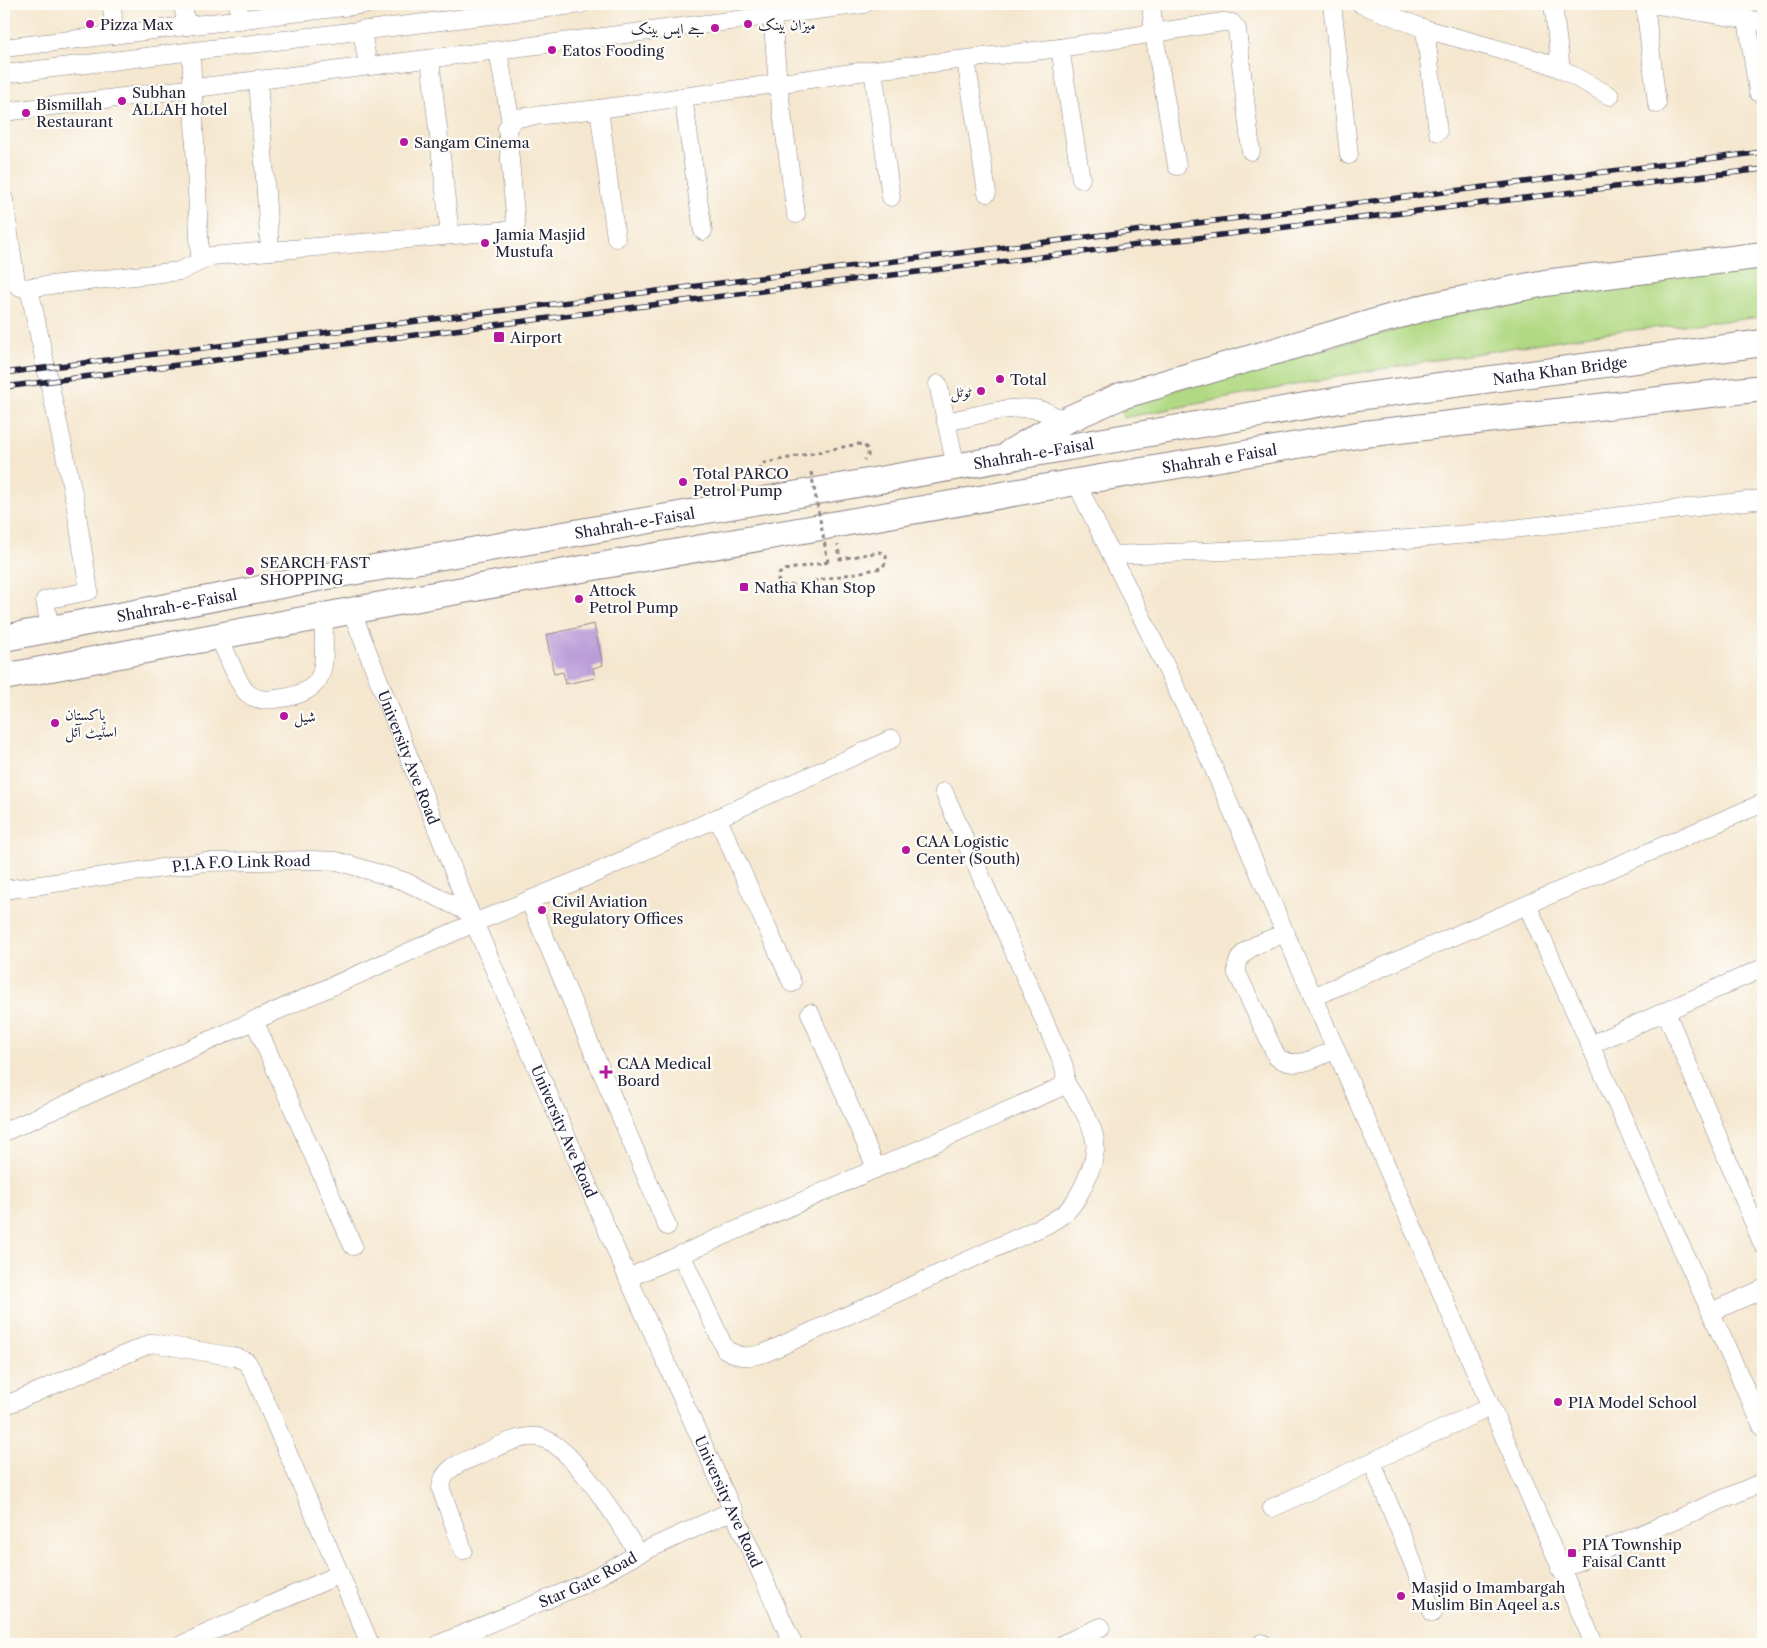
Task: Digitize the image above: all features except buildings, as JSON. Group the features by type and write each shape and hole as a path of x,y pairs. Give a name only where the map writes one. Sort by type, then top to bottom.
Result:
{"highway":[{"path":"995,461 1064,421 1121,396 1430,306 1545,283 1763,255"},
{"name":"Natha Khan Bridge","path":"1356,397 1763,343"},
{"name":"Shahrah e Faisal","path":"1076,482 1364,434 1763,388"},
{"name":"Shahrah-e-Faisal","path":"4,638 328,576 1356,397"},
{"path":"4,677 429,596 1076,482"}],"street":[{"path":"112,4 114,35"},
{"path":"183,4 186,26"},
{"path":"4,48 186,26 239,12 368,4"},
{"path":"4,74 580,4"},
{"path":"4,112 258,79 498,51 772,10 864,4"},
{"path":"1151,4 1154,34 1176,166"},
{"path":"1332,4 1349,155"},
{"path":"1361,4 1425,29 1541,61 1561,69 1610,96"},
{"path":"1553,4 1561,69"},
{"path":"1645,4 1657,104"},
{"path":"1652,4 1755,21 1758,92"},
{"path":"772,10 778,84 796,214"},
{"path":"4,200 16,282 18,286 29,288 180,271 212,256 511,230 515,227 507,128 516,118 599,109 873,70 1060,48 1223,22 1232,23 1236,29 1251,152"},
{"path":"1425,29 1438,132"},
{"path":"362,30 368,66"},
{"path":"1060,48 1081,179"},
{"path":"498,51 511,123"},
{"path":"191,52 200,260"},
{"path":"430,59 450,235"},
{"path":"966,60 988,193"},
{"path":"873,70 892,198"},
{"path":"258,79 270,251"},
{"path":"683,97 703,231"},
{"path":"599,109 616,238"},
{"path":"29,288 75,502 89,591 45,600 50,629"},
{"path":"938,384 956,467"},
{"path":"946,422 1014,409 1042,410 1064,421"},
{"path":"1076,482 1200,737 1594,1644"},
{"path":"1112,556 1280,550 1471,534 1763,499"},
{"name":"University Ave Road","path":"352,612 472,918 628,1278 793,1644"},
{"path":"219,637 246,691 266,701 300,696 313,689 322,676 324,617"},
{"path":"4,1132 254,1020 472,918 529,900 593,874 892,739"},
{"path":"628,1278 1061,1087 1065,1082 1066,1072 1062,1061 944,792"},
{"path":"1313,997 1763,803"},
{"path":"718,819 792,983"},
{"name":"P.I.A F.O Link Road","path":"4,890 205,862 337,861 404,881 472,918"},
{"path":"529,900 667,1226"},
{"path":"1527,905 1763,1428"},
{"path":"1286,933 1248,949 1239,960 1237,972 1277,1057 1284,1062 1300,1063 1336,1049"},
{"path":"1590,1045 1763,968"},
{"path":"1666,1012 1763,1245"},
{"path":"810,1013 876,1168"},
{"path":"254,1020 353,1246"},
{"path":"681,1254 725,1349 737,1356 746,1358 765,1354 1048,1224 1067,1212 1078,1196 1094,1156 1095,1141 1088,1120 1065,1082"},
{"path":"1711,1312 1763,1289"},
{"path":"4,1406 152,1343 236,1357 247,1362 253,1372 370,1644"},
{"path":"1272,1508 1490,1407"},
{"path":"462,1550 441,1489 441,1479 455,1465 516,1440 539,1437 559,1448 587,1478 617,1517 638,1554"},
{"path":"1372,1462 1432,1613"},
{"path":"1560,1569 1763,1482"},
{"name":"Star Gate Road","path":"440,1644 584,1584 638,1554 734,1510"},
{"path":"183,1644 340,1574"},
{"path":"1063,1644 1101,1627"}],"path":[{"path":"767,479 759,473 760,467 764,463 858,444 864,445 868,450 868,456 862,461"},
{"path":"802,473 811,472 828,562 784,570 779,574 778,580 781,585 788,586 882,568 886,562 886,556 880,552 840,559 834,524"}],"green space":[{"path":"1763,263 1763,317 1602,333 1357,373 1123,418 1121,404 1550,288"}],"railway":[{"path":"4,373 1763,152"},
{"path":"4,387 802,286 1763,169"}],"place":[{"name":"Pizza Max","path":"90,24"},
{"name":"میزان بینک","path":"748,24"},
{"name":"جے ایس بینک","path":"715,28"},
{"name":"Eatos Fooding","path":"552,50"},
{"name":"Subhan ALLAH hotel","path":"122,101"},
{"name":"Bismillah Restaurant","path":"26,113"},
{"name":"Sangam Cinema","path":"404,142"},
{"name":"Jamia Masjid Mustufa","path":"485,243"},
{"name":"Airport","path":"499,337"},
{"name":"Total","path":"1000,379"},
{"name":"ٹوٹل","path":"981,391"},
{"name":"Total PARCO Petrol Pump","path":"683,482"},
{"name":"SEARCH FAST SHOPPING","path":"250,571"},
{"name":"Natha Khan Stop","path":"744,587"},
{"name":"Attock Petrol Pump","path":"579,599"},
{"name":"شیل","path":"284,716"},
{"name":"پاکستان اسٹیٹ آئل","path":"55,723"},
{"name":"CAA Logistic Center (South)","path":"906,850"},
{"name":"Civil Aviation Regulatory Offices","path":"542,910"},
{"name":"CAA Medical Board","path":"606,1072"},
{"name":"PIA Model School","path":"1558,1402"},
{"name":"PIA Township Faisal Cantt","path":"1572,1553"},
{"name":"Masjid o Imambargah Muslim Bin Aqeel a.s","path":"1401,1596"}]}
